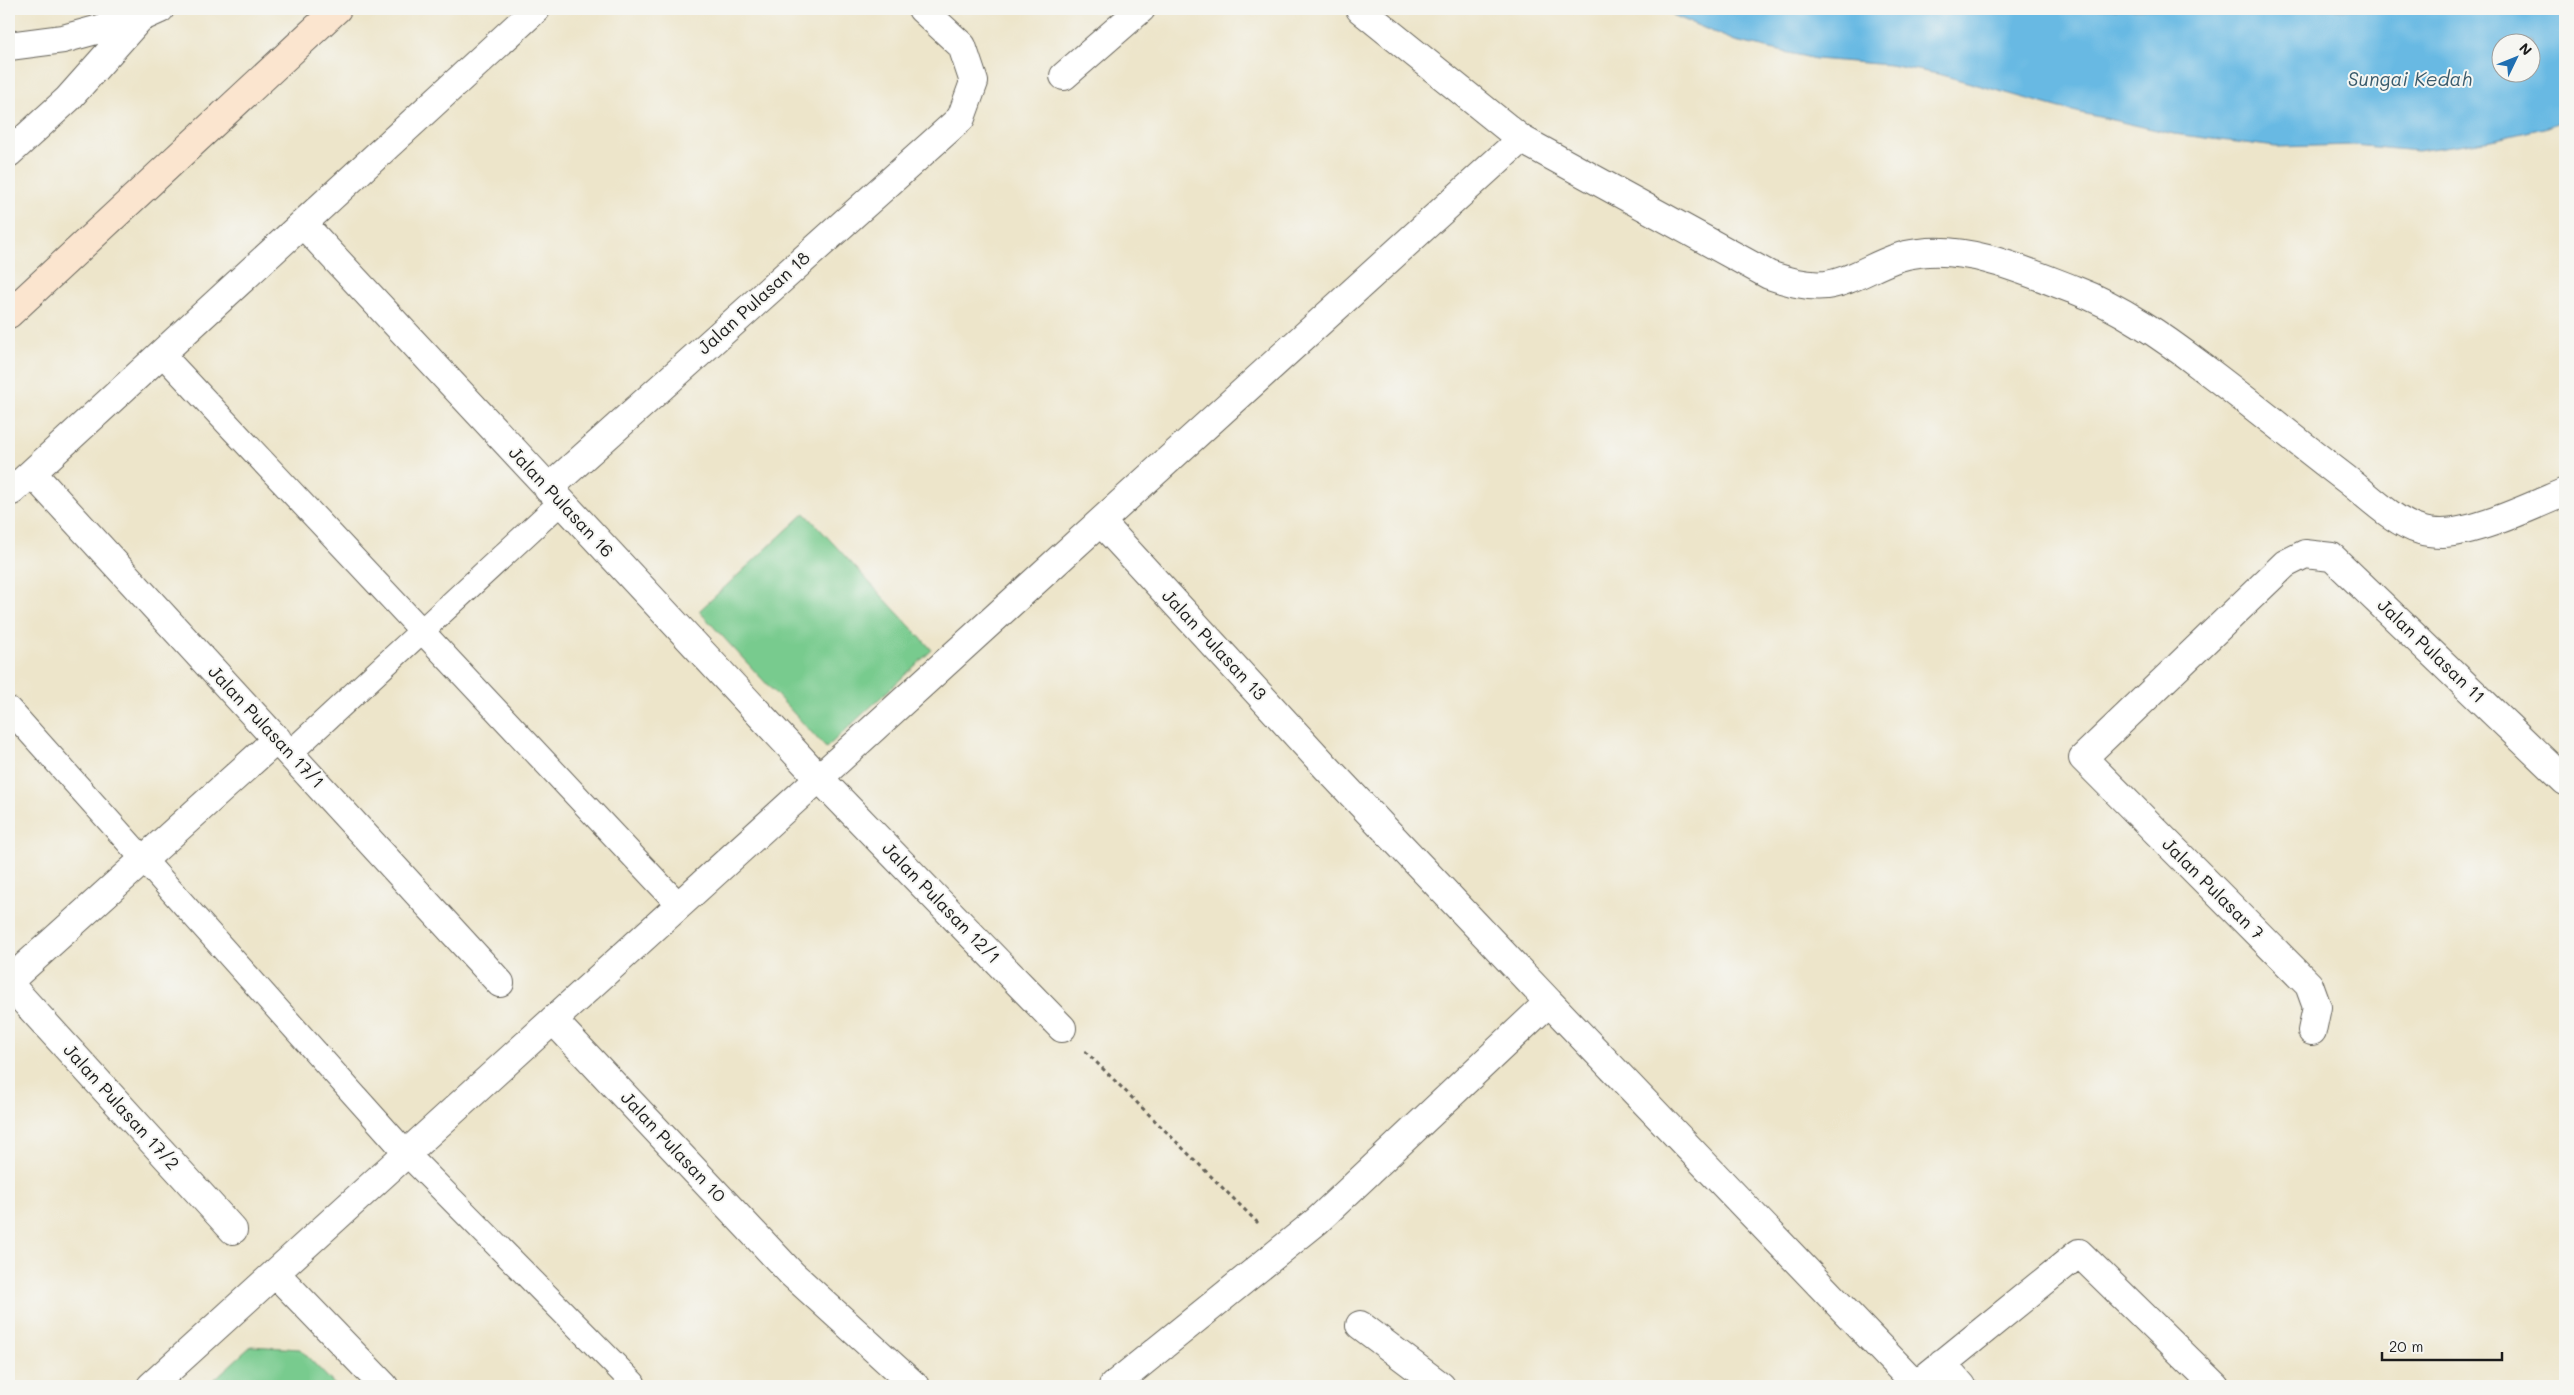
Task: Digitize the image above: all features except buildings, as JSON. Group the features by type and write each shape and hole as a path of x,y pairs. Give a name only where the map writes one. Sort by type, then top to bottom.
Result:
{"main road":[{"path":"9,314 337,9"}],"street":[{"path":"12,491 536,9"},
{"name":"Jalan Pulasan 18","path":"554,495 961,118 974,82 962,46 922,9"},
{"path":"1064,76 1141,9"},
{"path":"1360,9 1521,139 1723,252 1769,275 1796,284 1826,285 1890,259 1917,253 1941,251 1967,255 1999,264 2076,290 2151,331 2201,366 2362,492 2400,520 2420,530 2443,533 2473,527 2565,492"},
{"path":"9,46 63,39 150,14"},
{"path":"9,153 68,99 150,14"},
{"path":"151,1386 1521,139"},
{"name":"Jalan Pulasan 16","path":"303,224 819,778"},
{"name":"Jalan Pulasan 17/1","path":"32,472 500,983"},
{"name":"Jalan Pulasan 13","path":"1101,522 1327,768 1915,1386"},
{"name":"Jalan Pulasan 11","path":"2284,564 2305,554 2332,557 2565,780"},
{"name":"Jalan Pulasan 7","path":"2284,564 2083,758 2309,985 2318,1007 2312,1031"},
{"path":"9,982 145,859 283,746"},
{"name":"Jalan Pulasan 12/1","path":"819,778 1062,1028"},
{"name":"Jalan Pulasan 17/2","path":"9,982 233,1230"},
{"path":"1113,1386 1317,1221 1549,1002"},
{"name":"Jalan Pulasan 10","path":"553,1020 792,1274 915,1386"},
{"path":"1915,1386 2079,1253 2215,1386"},
{"path":"275,1273 384,1386"},
{"path":"1360,1325 1441,1386"},
{"path":"1942,1363 1962,1386"}],"lane":[{"path":"162,354 679,905"},
{"path":"283,746 421,631 554,495"},
{"path":"9,709 406,1153 633,1384 630,1386"}],"path":[{"path":"1062,1028 1283,1248"}],"green space":[{"path":"805,513 932,650 826,748 699,611"},
{"path":"251,1346 300,1349 336,1386 207,1386"}],"water":[{"name":"Sungai Kedah","path":"1658,9 2565,9 2565,119 2548,127 2492,140 2417,151 2354,145 2276,147 2174,134 2064,109 1938,74 1890,65 1816,59 1735,41"}]}
